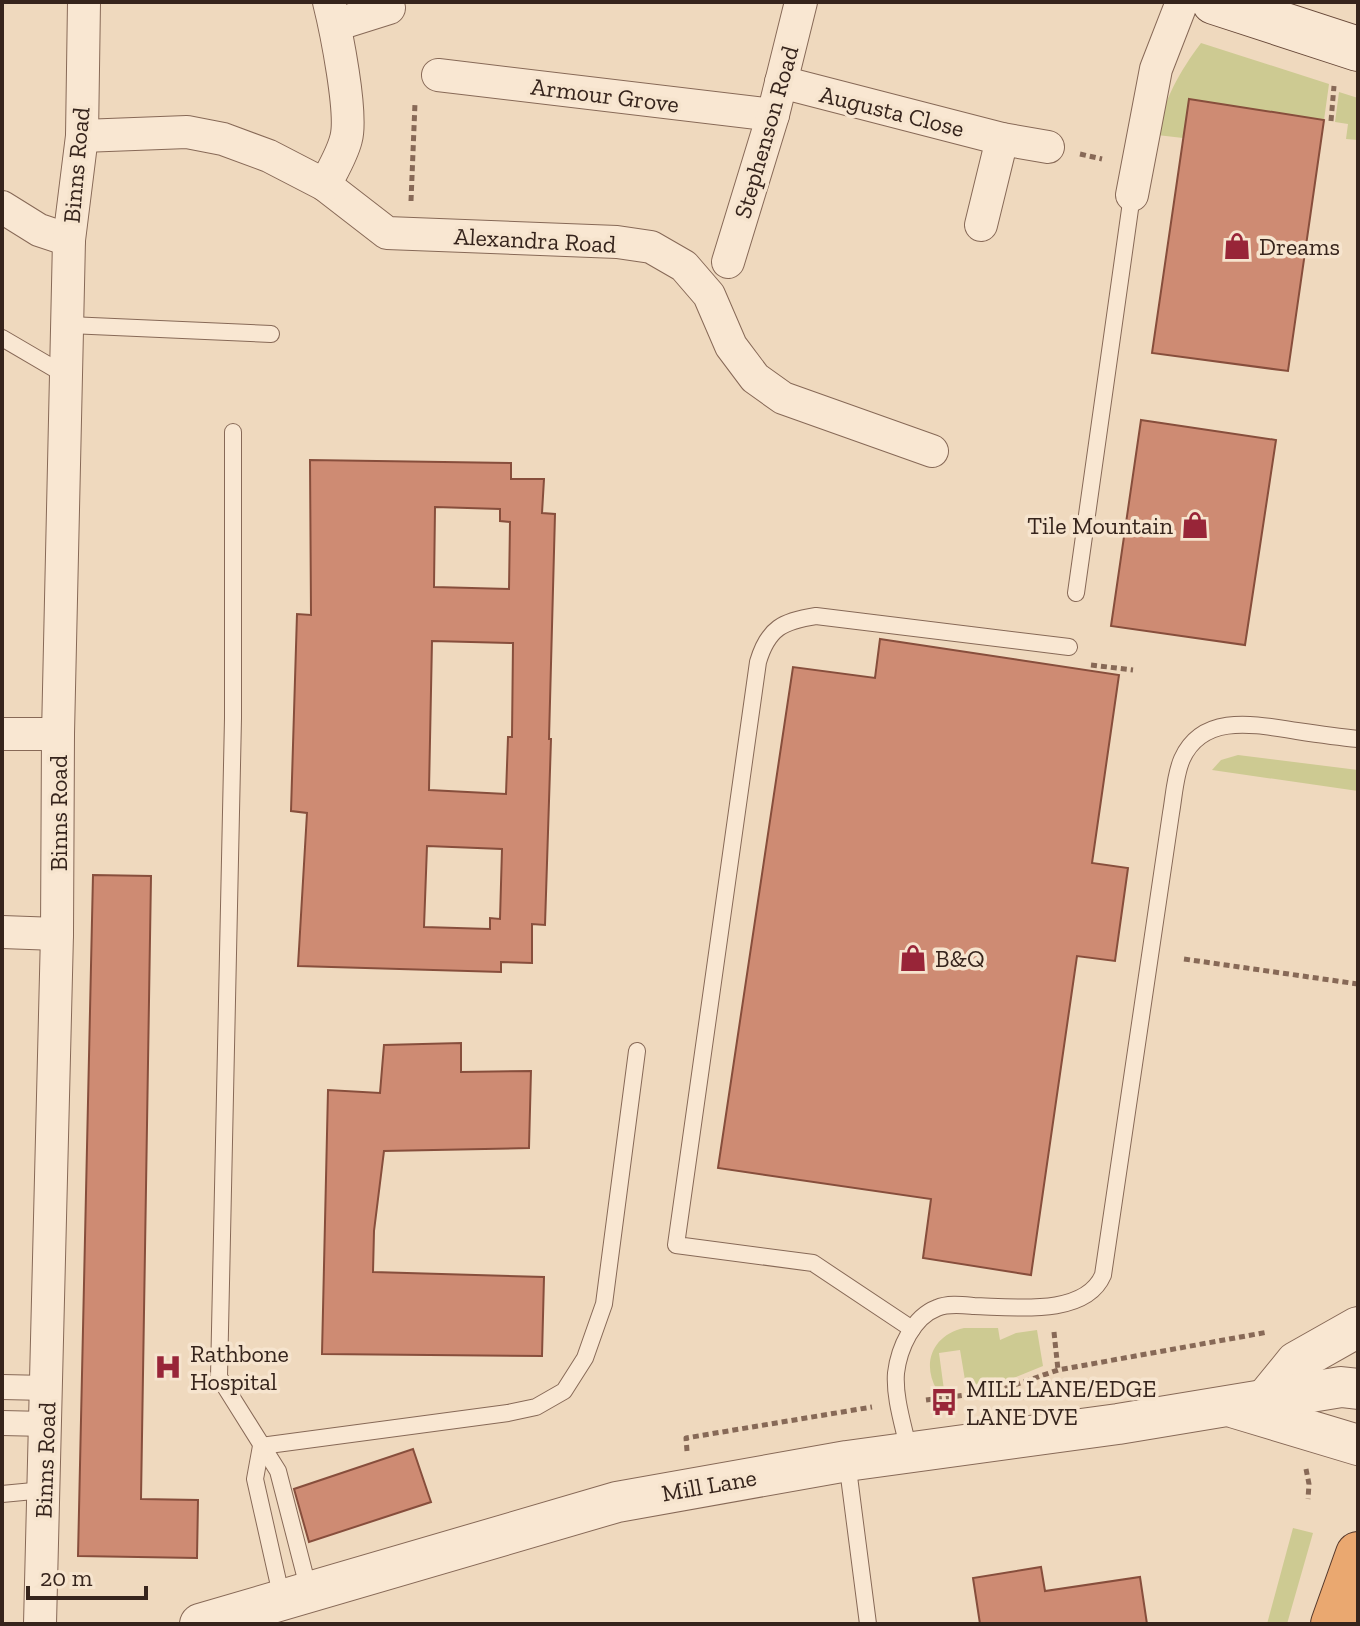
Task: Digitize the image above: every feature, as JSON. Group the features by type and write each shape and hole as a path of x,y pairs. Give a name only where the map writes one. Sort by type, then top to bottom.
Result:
{"highway":[{"path":"1333,1624 1358,1554"}],"main road":[{"path":"1214,2 1358,49"}],"street":[{"name":"Binns Road","path":"40,1624 57,934 58,734 69,240 82,136 84,2"},
{"name":"Stephenson Road","path":"728,262 773,115 801,2"},
{"path":"1132,195 1156,69 1182,2"},
{"path":"325,185 346,140 348,121 332,14 389,8"},
{"name":"Augusta Close","path":"781,82 1002,139 1048,147"},
{"name":"Armour Grove","path":"426,85 773,115"},
{"name":"Alexandra Road","path":"82,136 187,132 223,139 269,156 325,185 387,233 617,242 651,247 684,266 709,295 731,346 764,385 783,398 932,451"},
{"path":"981,225 1002,139"},
{"path":"2,207 39,230 69,240"},
{"path":"2,734 58,734"},
{"path":"2,932 57,934"},
{"path":"1248,1403 1296,1362 1358,1327"},
{"path":"2,1387 47,1388"},
{"name":"Mill Lane","path":"210,1622 617,1502 847,1461 1341,1387 1358,1389"},
{"name":"Mill Lane","path":"1248,1403 1358,1445"},
{"path":"2,1423 46,1424"}],"lane":[{"path":"1076,593 1132,195"},
{"path":"69,325 271,334"},
{"path":"2,338 67,376"},
{"path":"233,432 233,718 219,1377 278,1471 295,1595"},
{"path":"912,1329 813,1263 676,1245 758,662 766,641 781,625 816,616 1069,647"},
{"path":"909,1452 896,1374 902,1347 925,1315 939,1307 1050,1306 1083,1299 1098,1287 1106,1259 1175,788 1181,760 1189,746 1214,727 1230,724 1251,724 1358,739"},
{"path":"261,1446 508,1413 536,1407 564,1391 585,1358 604,1304 637,1051"},
{"path":"261,1446 255,1479 295,1595"},
{"path":"847,1461 868,1624"},
{"path":"2,1494 44,1490"}],"path":[{"path":"410,234 426,85"},
{"path":"1331,121 1334,86"},
{"path":"1184,959 1358,984"},
{"path":"942,1398 997,1391 1058,1370 1276,1330"},
{"path":"1053,1331 1058,1370"},
{"path":"686,1438 840,1412"}],"shaded area":[{"path":"1201,43 1329,84 1324,120 1189,99 1183,138 1157,135 1174,86"},
{"path":"1339,92 1358,98 1358,140 1346,139 1348,124 1335,122"},
{"path":"1238,755 1358,770 1358,791 1212,770 1221,760"},
{"path":"964,1328 998,1328 1000,1340 1016,1333 1037,1330 1043,1366 1011,1379 966,1386 960,1350 939,1353 944,1390 937,1390 930,1370 933,1352 944,1337"},
{"path":"1293,1528 1313,1533 1287,1624 1267,1624"}],"building":[{"name":"Dreams","path":"1189,99 1324,120 1288,371 1152,353"},
{"name":"Tile Mountain","path":"1141,420 1276,440 1245,645 1111,626"},
{"path":"310,460 511,463 511,479 544,479 542,513 555,514 551,739 545,925 532,924 532,963 501,962 501,972 298,966 307,813 291,811 297,614 311,615","holes":["435,507 500,509 500,521 510,522 509,589 434,587","432,641 513,643 512,737 508,737 506,794 429,790","427,846 502,849 500,919 490,918 490,929 424,927"]},
{"name":"B&Q","path":"880,639 1119,675 1092,863 1128,868 1115,961 1077,956 1031,1275 923,1258 931,1199 718,1168 793,667 875,678"},
{"path":"93,875 151,876 141,1499 198,1500 197,1558 78,1556"},
{"path":"461,1043 461,1072 531,1071 529,1148 384,1151 374,1231 373,1272 544,1277 542,1356 322,1354 328,1090 380,1093 384,1045"},
{"path":"413,1449 431,1502 309,1542 294,1489"},
{"path":"1041,1567 1045,1591 1140,1577 1147,1624 980,1624 973,1578"}],"place":[{"name":"Dreams","path":"1237,246"},
{"name":"Tile Mountain","path":"1195,525"},
{"name":"B&Q","path":"913,958"},
{"name":"Rathbone Hospital","path":"168,1367"},
{"name":"MILL LANE/EDGE LANE DVE","path":"944,1402"}]}
